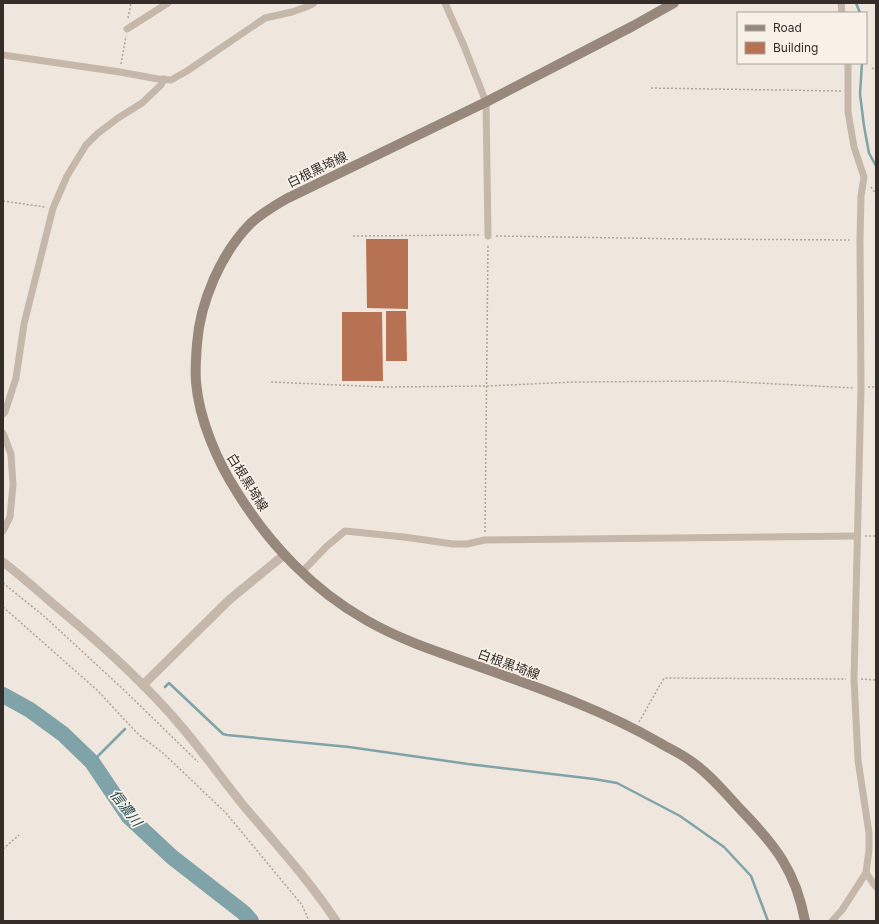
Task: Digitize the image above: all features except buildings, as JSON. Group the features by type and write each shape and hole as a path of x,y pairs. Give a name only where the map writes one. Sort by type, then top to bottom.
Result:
{"main road":[{"name":"白根黒埼線","path":"674,3 633,26 486,102 286,198 268,209 250,224 236,241 222,263 211,286 203,310 198,333 196,382 207,429 217,456 228,478 265,532 284,555 302,572 328,595 349,610 401,638 485,668 593,710 636,729 690,760 703,770 762,832 778,852 797,888 805,921"}],"street":[{"path":"127,29 168,3"},
{"path":"3,55 171,80 187,71 265,18 292,12 314,3"},
{"path":"445,3 486,102 488,236"},
{"path":"832,921 842,910 866,873 873,832 858,760 854,679 861,388 860,240 864,177 854,147 848,112 848,64"},
{"path":"3,414 5,412 16,378 24,324 52,208 67,176 86,145 97,134 118,118 142,103 161,86 164,79"},
{"path":"3,433 11,454 13,485 10,517 3,531"},
{"path":"302,572 326,547 345,531 453,544 467,544 485,540 857,536"},
{"path":"143,685 229,600 284,555"},
{"path":"3,562 81,627 143,685 181,726 242,803 299,871 336,921"},
{"path":"866,873 876,887"}],"path":[{"path":"872,68 876,70"},
{"path":"651,88 848,91"},
{"path":"3,201 52,208"},
{"path":"353,236 860,240"},
{"path":"485,540 488,236"},
{"path":"271,382 384,387 487,386 574,382 712,381 861,388 876,387"},
{"path":"857,536 876,536"},
{"path":"3,583 45,617 124,690 200,765"},
{"path":"3,607 97,690 139,735 163,753 226,813 302,905 309,921"},
{"path":"636,729 664,678 876,680"},
{"path":"3,849 18,834"}],"waterway":[{"path":"856,3 860,12"},
{"path":"862,64 860,94 864,126 869,153 876,166"},
{"path":"165,687 169,683 223,734 227,735 349,747 617,783 680,816 724,847 751,876 768,921"},
{"name":"信濃川","path":"3,695 30,710 63,734 92,762 129,817 172,857 244,913 251,921"},
{"path":"92,762 125,729"}]}
